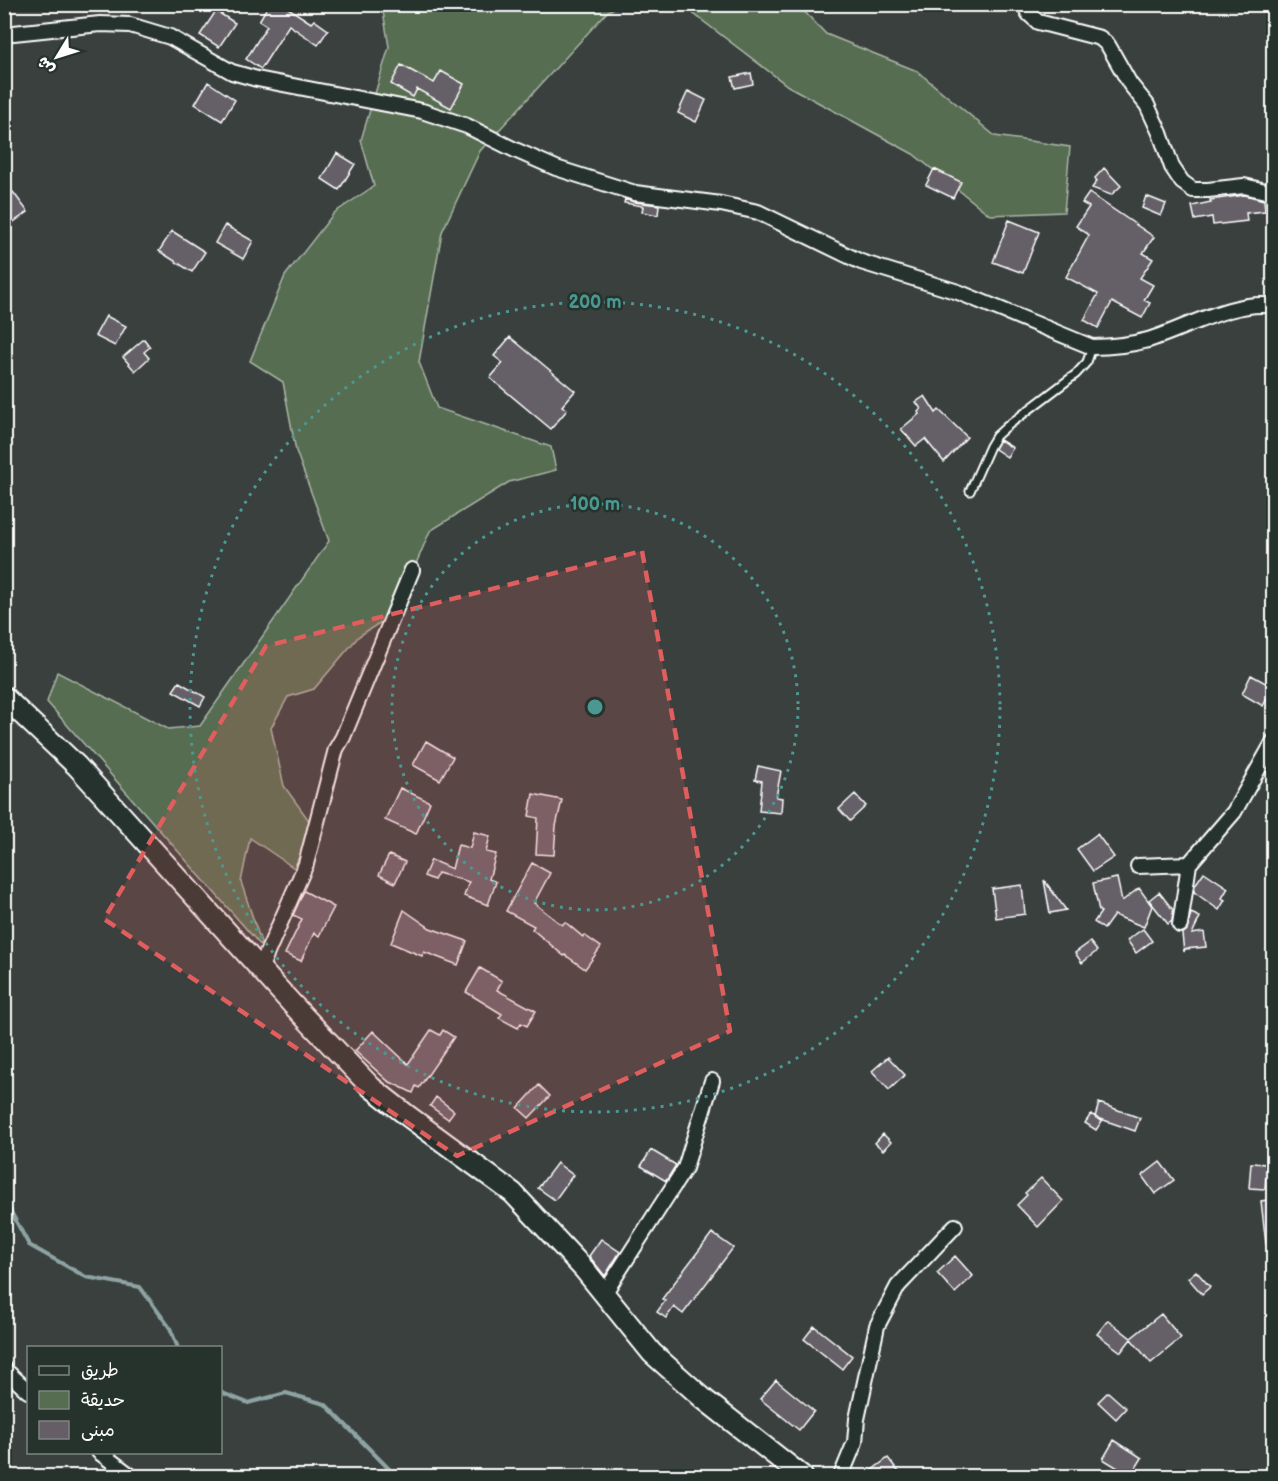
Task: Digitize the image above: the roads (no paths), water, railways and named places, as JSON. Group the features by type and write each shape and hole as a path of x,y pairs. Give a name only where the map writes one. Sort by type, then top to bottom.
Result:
{"street":[{"path":"1024,4 1029,14 1038,22 1100,38 1108,45 1130,84 1148,105 1172,167 1182,182 1193,190 1244,186 1274,193"},
{"path":"4,34 100,24 130,25 170,37 231,72 257,80 422,111 467,126 556,168 635,193 721,204 758,212 861,262 958,292 1092,347 1110,347 1150,339 1247,306 1274,306"},
{"path":"260,969 306,864 336,749 412,570"},
{"path":"4,698 76,766 260,969 371,1087 513,1193 584,1269 652,1353 705,1400 802,1476"},
{"path":"1180,925 1189,864 1234,812 1274,741"},
{"path":"1138,866 1189,864"},
{"path":"604,1294 685,1168 712,1082"},
{"path":"841,1476 855,1442 857,1419 877,1326 898,1286 955,1226"},
{"path":"4,1369 27,1390"},
{"path":"102,1454 131,1476"}],"lane":[{"path":"970,490 996,436 1076,374 1087,362 1092,347"}],"waterway":[{"path":"4,1199 29,1245 86,1277 140,1287 170,1328 177,1346"},
{"path":"222,1393 248,1403 286,1393 325,1404 396,1476"}]}
